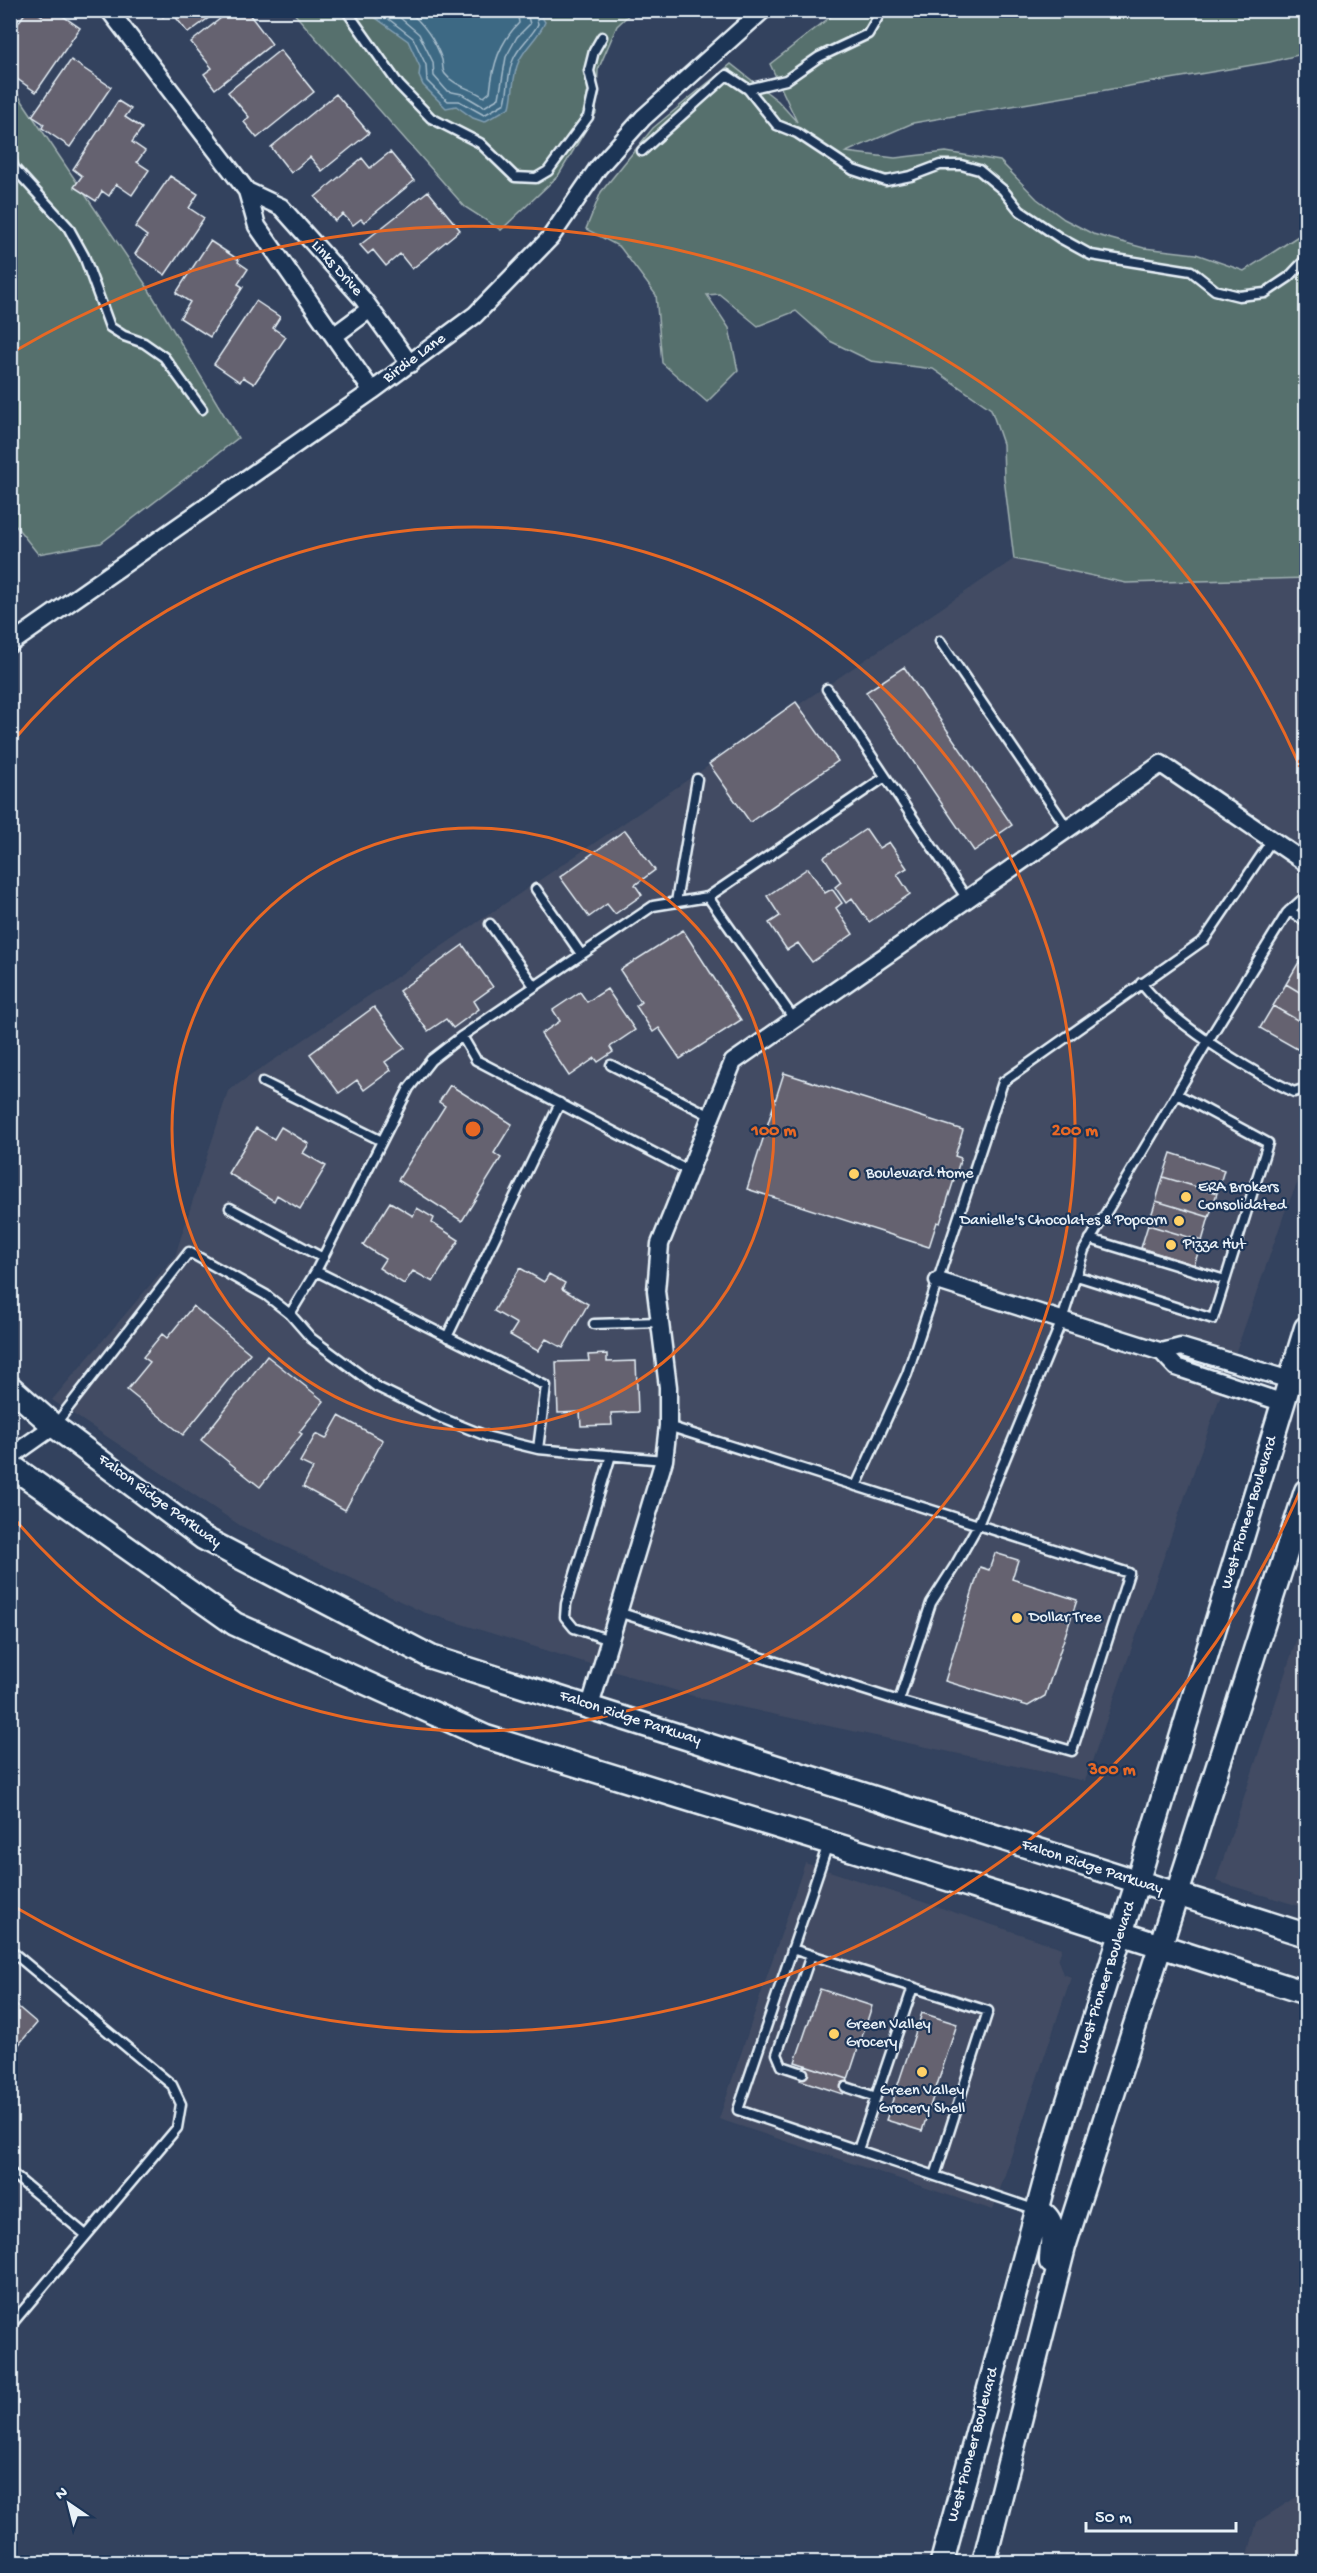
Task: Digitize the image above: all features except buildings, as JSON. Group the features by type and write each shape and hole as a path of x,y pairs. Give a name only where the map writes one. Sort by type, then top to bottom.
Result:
{"main road":[{"name":"West Pioneer Boulevard","path":"942,2562 1059,2130 1122,1933 1306,1328"},
{"name":"Falcon Ridge Parkway","path":"10,1387 54,1426 213,1544 431,1657 1306,1935"},
{"path":"10,1465 235,1624 486,1737 1122,1933 1306,1993"},
{"path":"984,2562 1064,2247 1306,1491"},
{"path":"1037,2210 1046,2214 1052,2224 1050,2300"}],"street":[{"name":"Links Drive","path":"109,10 247,191 257,226 372,391"},
{"name":"Birdie Lane","path":"10,644 372,391 475,315 550,238 598,168 643,118 763,10"},
{"name":"Links Drive","path":"247,191 281,207 370,309 410,364"},
{"path":"335,335 370,309"},
{"path":"590,1706 664,1460 668,1426 668,1388 656,1291 660,1244 733,1062 1161,764 1306,863"},
{"path":"939,1281 1162,1352 1176,1367 1284,1403"},
{"path":"1162,1352 1181,1347 1290,1380"},
{"path":"10,1456 54,1426"}],"lane":[{"path":"346,10 399,86 431,118 480,142 515,177 536,178 548,171 588,117 594,92 589,71 594,51 602,37"},
{"path":"748,88 786,80 819,57 868,34 882,10"},
{"path":"642,151 727,75 748,88 777,125 797,134 854,170 886,181 940,165 961,165 979,170 1003,190 1020,211 1060,238 1091,255 1191,271 1215,290 1239,296 1265,293 1289,277 1306,260"},
{"path":"10,157 14,168 68,227 84,256 110,327 124,336 144,343 164,357 202,409"},
{"path":"940,641 1068,829"},
{"path":"827,689 967,899"},
{"path":"290,1314 323,1258 409,1088 431,1060 534,986 653,906 708,897 885,777"},
{"path":"676,902 697,779"},
{"path":"856,1486 907,1374 1003,1082 1204,940 1272,840"},
{"path":"537,889 581,954"},
{"path":"899,1701 930,1603 978,1525 1062,1320 1084,1250 1208,1041 1289,911 1306,896"},
{"path":"708,897 794,1019"},
{"path":"1289,911 1306,921"},
{"path":"490,924 534,986"},
{"path":"1141,983 1149,994 1208,1041 1294,1092 1306,1088"},
{"path":"462,1036 476,1060 689,1171"},
{"path":"611,1065 711,1116"},
{"path":"263,1082 382,1141"},
{"path":"1077,1276 1213,1319 1268,1143 1177,1094"},
{"path":"447,1337 560,1103"},
{"path":"230,1208 323,1258"},
{"path":"1090,1239 1225,1280"},
{"path":"54,1426 189,1252 266,1295 290,1314 311,1338 377,1387 439,1418 489,1437 538,1449 664,1460"},
{"path":"316,1271 546,1386 538,1449"},
{"path":"594,1324 660,1322"},
{"path":"618,1612 899,1701 1072,1751 1129,1573 668,1426"},
{"path":"610,1640 574,1628 565,1617 566,1604 611,1455"},
{"path":"828,1842 738,2110 1037,2210"},
{"path":"792,1949 988,2011 935,2176"},
{"path":"10,1950 172,2085 181,2104 177,2128 10,2326"},
{"path":"803,2073 782,2066 777,2054 811,1955"},
{"path":"858,2150 913,1987"},
{"path":"846,2087 876,2097"},
{"path":"10,2172 86,2235"}],"shaded area":[{"path":"1014,559 1126,583 1306,578 1306,1164 1287,1206 1085,1781 703,1699 423,1612 241,1526 52,1400 175,1256 228,1091"},
{"path":"1306,1611 1306,1908 1216,1881"},
{"path":"805,1863 1062,1948 1058,1960 1063,1974 1071,1977 993,2210 719,2119"},
{"path":"1303,2493 1306,2501 1306,2562 1246,2562 1257,2522"}],"green space":[{"path":"292,11 633,11 617,26 598,70 596,113 558,176 501,230 465,207"},
{"path":"838,11 1306,11 1306,53 1270,62 913,123 846,152 895,158 946,152 1000,161 1037,199 1064,219 1093,234 1144,248 1196,254 1244,271 1306,231 1306,578 1126,583 1014,559 1004,478 1003,444 991,409 933,369 871,361 830,341 796,311 758,326 719,294 707,295 729,328 738,371 707,402 662,363 656,295 620,247 586,229 601,192 653,128 731,64 778,101 797,122 770,64"},
{"path":"10,83 146,285 238,438 101,543 38,554 11,520"}],"water":[{"path":"366,11 538,11 545,22 517,66 510,107 484,122 473,118 456,106 446,108 423,85 419,76 420,67 408,41"}],"place":[{"name":"Boulevard Home","path":"854,1174"},
{"name":"ERA Brokers Consolidated","path":"1186,1197"},
{"name":"Danielle's Chocolates & Popcorn","path":"1179,1221"},
{"name":"Pizza Hut","path":"1171,1245"},
{"name":"Dollar Tree","path":"1017,1618"},
{"name":"Green Valley Grocery","path":"834,2034"},
{"name":"Green Valley Grocery Shell","path":"922,2072"}]}
